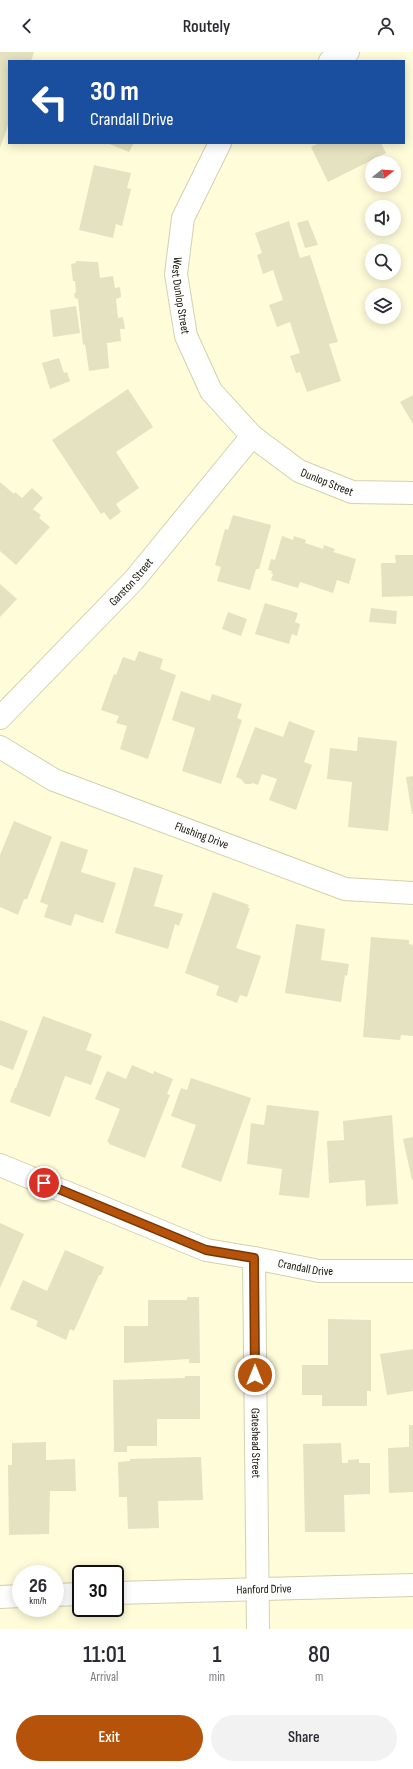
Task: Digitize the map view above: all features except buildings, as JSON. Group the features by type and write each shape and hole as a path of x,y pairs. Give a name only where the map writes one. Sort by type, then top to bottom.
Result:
{"street":[{"path":"332,60 348,52"},
{"name":"West Dunlop Street","path":"220,144 183,218 176,274 186,336 211,391 252,436"},
{"name":"Dunlop Street","path":"252,436 299,471 352,492 413,493"},
{"name":"Garston Street","path":"0,718 134,580 252,436"},
{"name":"Flushing Drive","path":"0,747 54,780 345,889 413,893"},
{"name":"Crandall Drive","path":"0,1165 206,1250 319,1271 413,1271"},
{"name":"Gateshead Street","path":"254,1258 256,1588 258,1629"},
{"name":"Hanford Drive","path":"124,1593 413,1584"},
{"path":"0,1597 12,1596"}],"route":[{"path":"44,1183 206,1250 254,1258 255,1375"}]}
